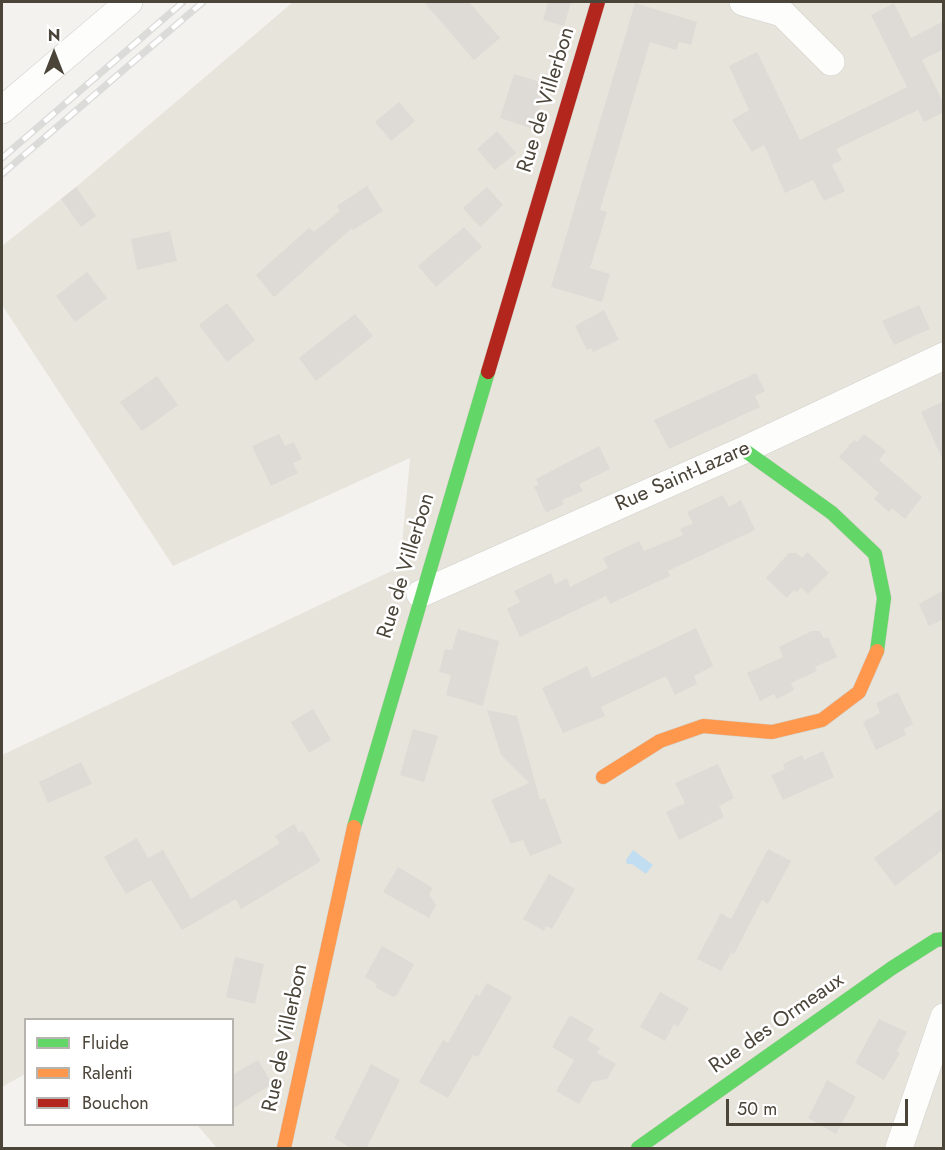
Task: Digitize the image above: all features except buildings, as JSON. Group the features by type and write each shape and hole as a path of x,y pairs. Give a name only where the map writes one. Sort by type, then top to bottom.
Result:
{"street":[{"path":"2,110 129,2"},
{"name":"Rue de Villerbon","path":"284,1149 357,813 420,594 598,2"},
{"path":"743,2 782,13 831,62"},
{"name":"Rue Saint-Lazare","path":"420,594 744,450 944,356"},
{"path":"603,777 660,741 703,726 772,732 822,720 859,692 877,651 884,598 875,554 832,513 744,450"},
{"name":"Rue des Ormeaux","path":"638,1149 892,968 936,940 944,939"},
{"path":"899,1149 936,1067 944,1017"}],"shaded area":[{"path":"293,2 943,2 943,1148 217,1148 198,1126 234,1126 234,1018 24,1018 24,1075 2,1087 2,755 400,567 410,458 173,566 2,305 2,246 76,187"}],"water":[{"path":"633,850 653,865 646,874 632,864 627,864 626,860"}],"railway":[{"path":"2,158 183,2"},
{"path":"2,174 203,2"}],"traffic: fast":[{"path":"354,827 488,372"},
{"path":"744,450 832,513 875,554 884,598 877,651"},
{"path":"638,1148 892,968 936,940 944,939"}],"traffic: slow":[{"path":"603,777 660,741 703,726 772,732 822,720 859,692 877,651"},
{"path":"284,1148 354,827"}],"traffic: jam":[{"path":"488,372 598,2"}]}
